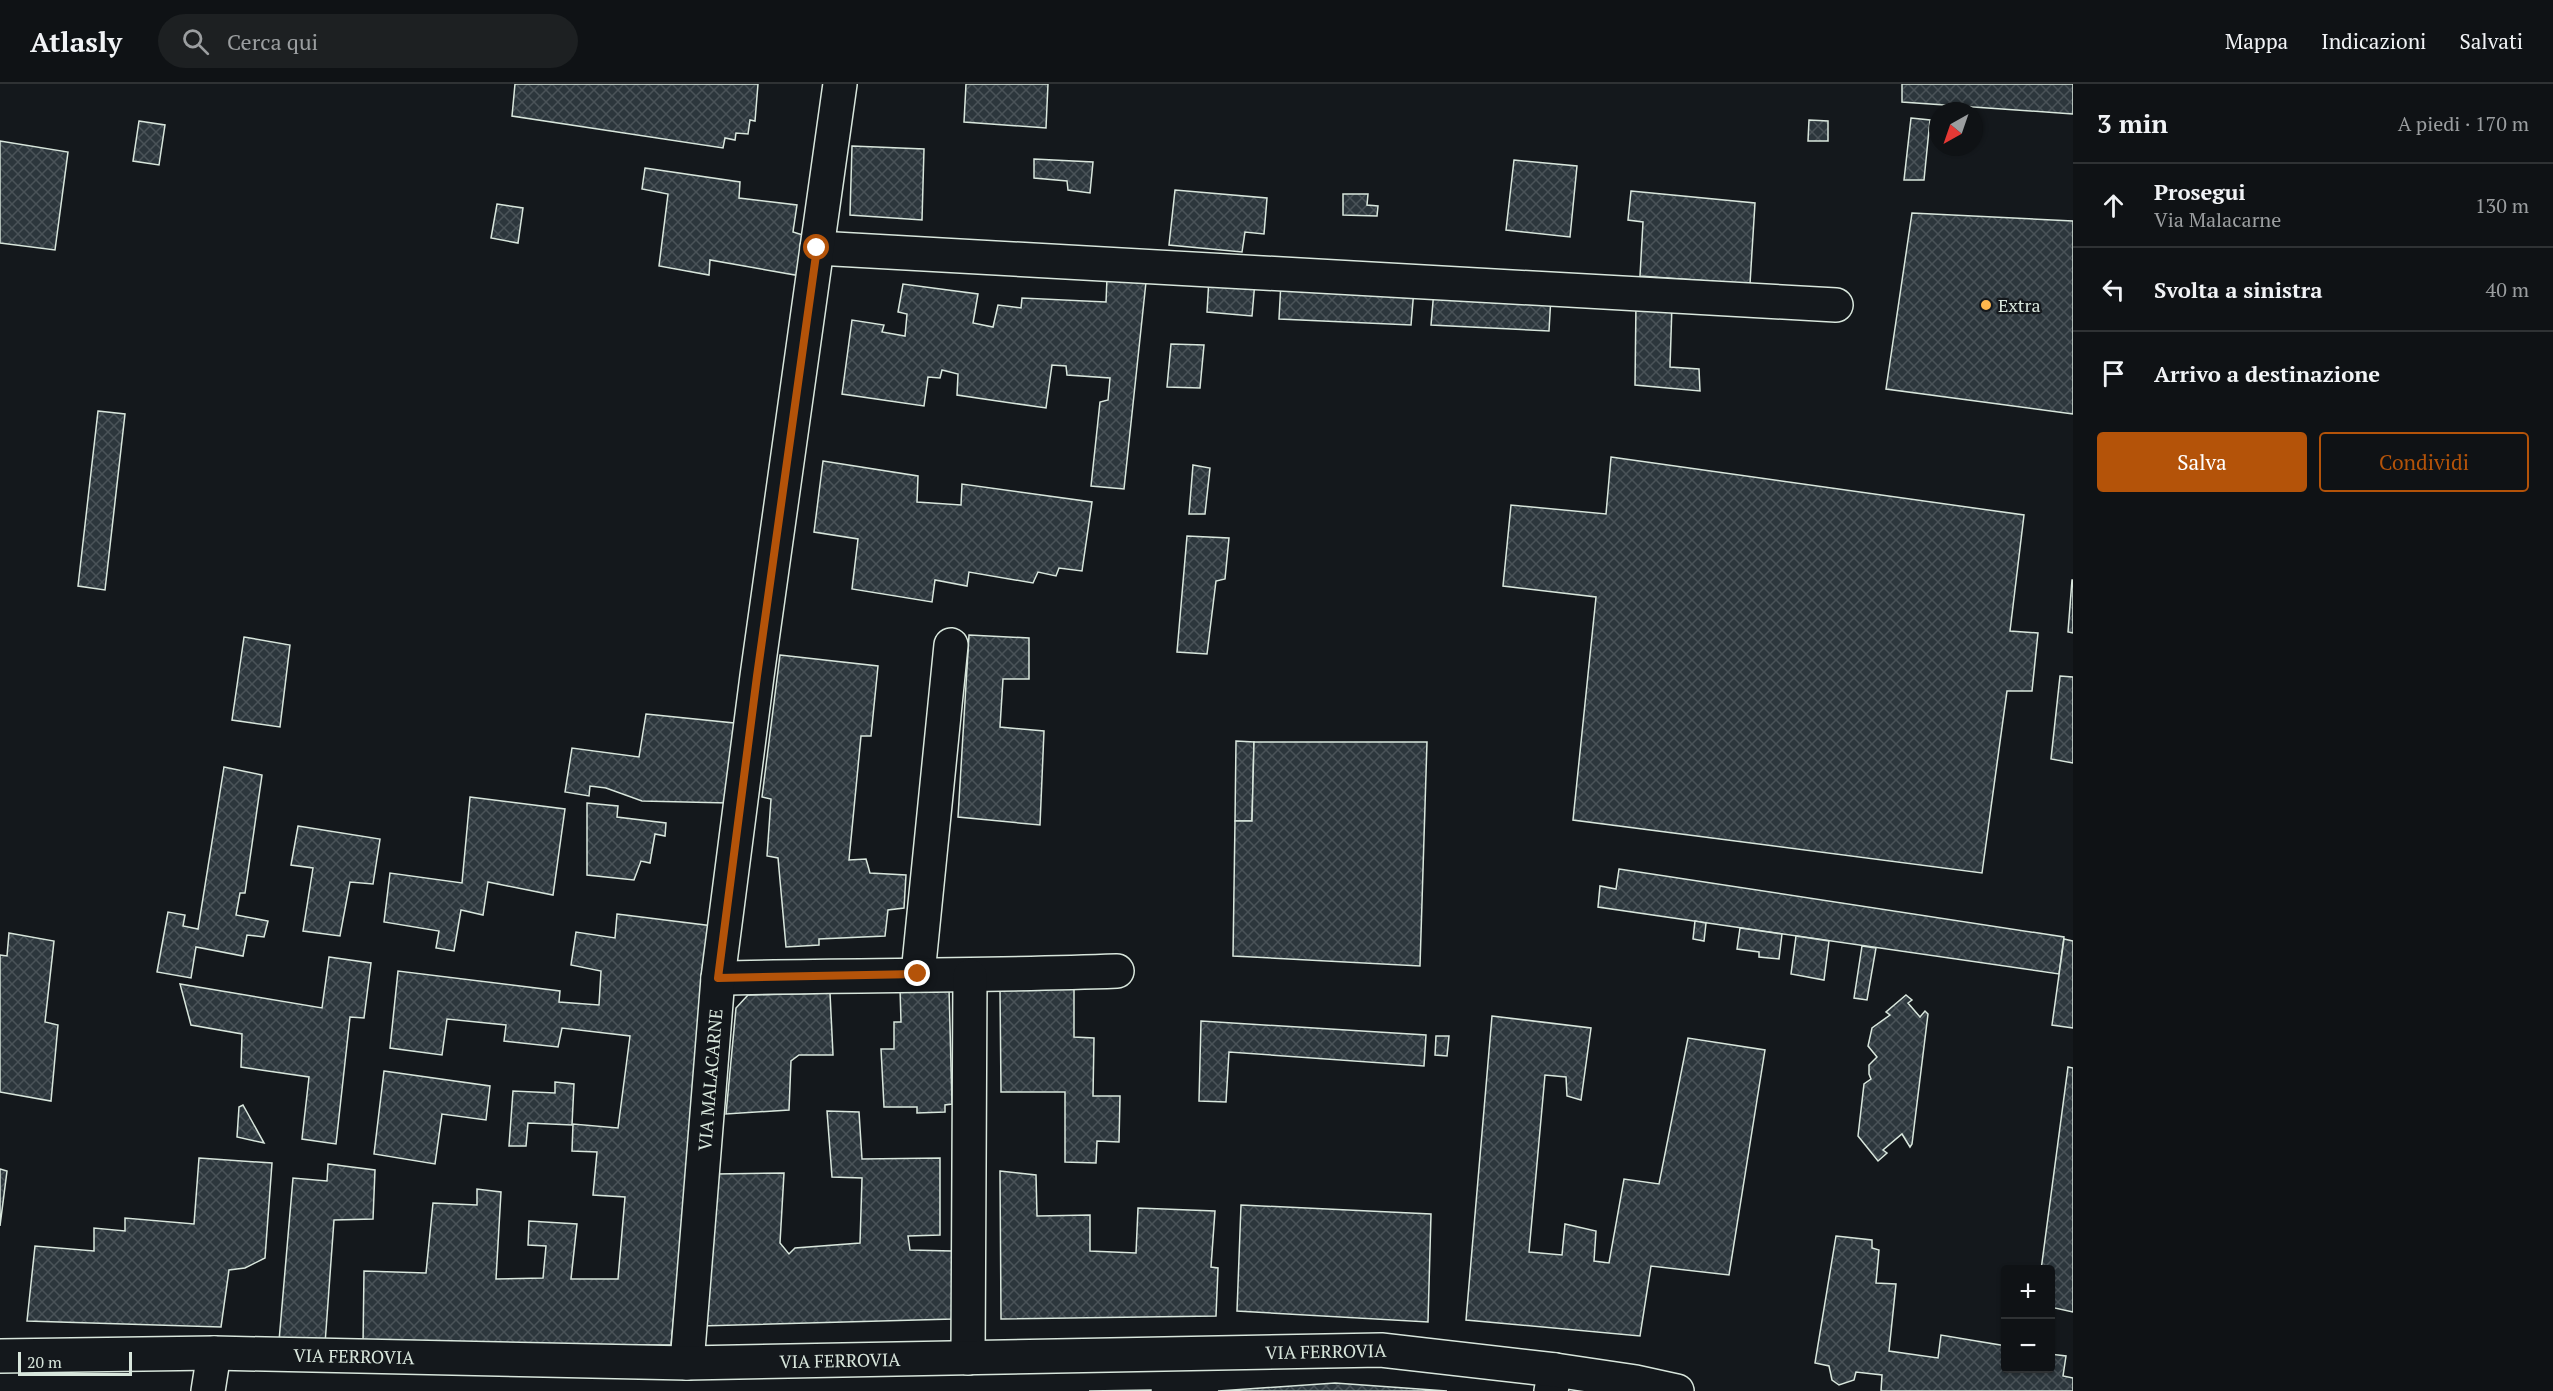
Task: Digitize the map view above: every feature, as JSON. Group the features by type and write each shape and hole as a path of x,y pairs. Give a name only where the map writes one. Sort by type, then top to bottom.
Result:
{"street":[{"name":"VIA MALACARNE","path":"687,1363 718,978 757,676 840,84"},
{"path":"817,248 1836,305"},
{"path":"918,974 951,645"},
{"path":"718,978 918,974 970,976 1117,971"},
{"path":"968,1358 970,976"},
{"name":"VIA FERROVIA","path":"0,1356 214,1353 687,1363 1381,1350 1553,1381 1636,1382 1677,1391"},
{"path":"208,1391 214,1353"}],"building":[{"path":"515,84 758,84 755,121 750,120 748,134 736,133 735,140 725,138 723,148 512,116"},
{"path":"966,84 1048,84 1046,128 964,122"},
{"path":"1902,84 2073,84 2073,114 1983,108 1983,102 1929,102 1929,104 1902,102"},
{"path":"1911,118 1929,120 1924,180 1904,180"},
{"path":"1809,120 1828,121 1828,141 1808,141"},
{"path":"139,121 165,125 159,165 133,161"},
{"path":"0,141 68,152 55,250 0,243"},
{"path":"852,146 924,149 922,220 850,215"},
{"path":"1034,159 1093,162 1090,193 1068,190 1067,181 1034,178"},
{"path":"1514,160 1577,166 1570,237 1506,230"},
{"path":"645,168 740,182 739,198 797,205 793,232 806,236 801,276 710,260 709,275 659,266 668,194 642,189"},
{"path":"1175,190 1267,198 1264,234 1245,232 1242,252 1169,245"},
{"path":"1631,191 1755,203 1750,284 1640,276 1643,222 1628,220"},
{"path":"1343,194 1368,194 1367,205 1378,206 1377,216 1343,215"},
{"path":"497,204 523,208 518,243 491,238"},
{"name":"Extra","path":"1912,213 2073,221 2073,414 1886,389"},
{"path":"1107,278 1146,282 1124,489 1091,486 1100,402 1108,400 1110,378 1067,375 1066,366 1052,365 1046,408 957,395 958,374 942,370 940,378 928,377 924,406 842,394 852,320 884,325 882,332 905,336 907,314 898,312 903,284 978,294 973,323 993,327 998,305 1021,308 1022,298 1106,302"},
{"path":"1209,278 1255,281 1252,316 1207,312"},
{"path":"1281,282 1414,289 1411,325 1279,319"},
{"path":"1434,290 1551,296 1549,331 1431,325"},
{"path":"1636,302 1672,305 1670,367 1699,369 1700,391 1635,385"},
{"path":"1171,344 1204,345 1200,388 1167,387"},
{"path":"98,411 125,414 105,590 78,586"},
{"path":"1611,457 2024,515 2010,631 2038,633 2032,691 2007,691 1982,873 1573,820 1596,597 1503,586 1511,505 1606,514"},
{"path":"823,461 918,476 917,502 961,505 962,484 1092,502 1082,571 1059,568 1056,576 1038,572 1033,583 969,572 967,586 935,580 932,602 852,589 858,539 814,532"},
{"path":"1193,465 1210,468 1205,514 1189,514"},
{"path":"1187,536 1229,538 1225,579 1216,581 1207,654 1177,652"},
{"path":"2073,580 2073,633 2068,632"},
{"path":"969,635 1029,638 1029,679 1003,679 1000,727 1044,731 1040,825 958,817"},
{"path":"244,637 290,645 280,727 232,720"},
{"path":"780,655 878,666 871,736 861,736 849,860 866,859 870,873 906,875 904,908 888,910 885,936 819,939 819,945 786,947 778,858 767,856 771,799 762,797"},
{"path":"2060,676 2073,677 2073,763 2051,759"},
{"path":"646,714 734,723 728,803 642,801 606,788 590,786 589,796 565,792 572,748 639,757"},
{"path":"1236,741 1254,742 1252,821 1235,821"},
{"path":"1254,742 1427,742 1420,966 1233,956 1235,821 1252,821"},
{"path":"224,767 262,775 245,893 240,893 236,915 268,921 264,937 247,935 243,956 196,947 191,978 157,972 168,912 185,915 183,926 198,929"},
{"path":"470,797 565,809 553,895 488,882 483,915 461,910 454,951 436,948 439,931 384,922 390,873 462,883"},
{"path":"587,803 618,806 617,817 666,823 665,836 655,834 650,863 641,861 634,880 587,875"},
{"path":"298,826 380,839 373,884 350,882 340,936 303,931 313,868 291,865"},
{"path":"1619,869 2064,937 2059,974 1598,907 1600,886 1616,889"},
{"path":"617,914 713,926 671,1345 363,1345 364,1271 426,1273 433,1203 477,1205 477,1189 501,1192 496,1279 543,1278 546,1246 528,1245 529,1221 577,1224 571,1279 618,1279 625,1197 593,1195 597,1152 572,1151 573,1124 618,1128 630,1036 562,1028 558,1047 504,1041 506,1025 447,1019 442,1055 390,1048 398,971 560,991 559,1002 599,1005 601,971 571,965 576,932 615,938"},
{"path":"1695,921 1706,923 1704,941 1693,939"},
{"path":"1740,928 1782,934 1779,959 1759,957 1759,952 1737,949"},
{"path":"9,933 54,941 45,1022 58,1025 51,1101 0,1092 0,955 7,956"},
{"path":"1796,936 1829,941 1824,980 1791,974"},
{"path":"2064,939 2073,941 2073,1028 2052,1025"},
{"path":"1862,946 1876,948 1867,1000 1854,998"},
{"path":"329,957 371,963 364,1018 350,1017 336,1144 302,1139 309,1077 241,1067 242,1034 191,1025 180,984 322,1008"},
{"path":"1074,987 1074,1037 1094,1038 1093,1096 1120,1096 1119,1142 1097,1141 1096,1163 1065,1162 1065,1092 1001,1092 1000,989"},
{"path":"900,988 949,988 952,1104 945,1105 945,1112 917,1113 917,1107 884,1107 881,1049 894,1049 894,1022 901,1022"},
{"path":"830,993 833,1055 799,1055 791,1061 789,1110 726,1114 736,1008 748,995"},
{"path":"1906,995 1912,1000 1908,1003 1920,1017 1925,1011 1928,1014 1912,1144 1910,1147 1902,1134 1883,1150 1887,1153 1878,1161 1858,1136 1864,1084 1871,1079 1869,1065 1877,1057 1868,1046 1872,1028 1890,1015 1886,1012"},
{"path":"1492,1016 1591,1028 1581,1100 1567,1096 1566,1077 1545,1075 1529,1252 1562,1255 1565,1224 1596,1231 1594,1261 1609,1263 1624,1179 1659,1184 1688,1038 1765,1050 1729,1275 1651,1266 1640,1336 1466,1320"},
{"path":"1201,1021 1426,1035 1424,1066 1229,1052 1226,1102 1199,1101"},
{"path":"1436,1036 1449,1036 1447,1056 1435,1055"},
{"path":"2068,1067 2073,1068 2073,1312 2055,1308 2055,1265 2042,1265"},
{"path":"384,1071 490,1086 486,1120 442,1114 435,1164 374,1154"},
{"path":"555,1082 574,1084 572,1125 528,1123 526,1146 509,1146 513,1091 555,1093"},
{"path":"243,1105 264,1143 237,1137 239,1107"},
{"path":"827,1111 859,1112 862,1159 940,1158 940,1235 908,1236 910,1250 952,1251 953,1319 700,1326 715,1174 784,1173 780,1243 789,1254 795,1248 860,1243 862,1178 832,1177"},
{"path":"199,1158 272,1163 265,1258 245,1268 229,1270 221,1327 27,1321 35,1246 94,1251 94,1228 125,1231 125,1218 194,1224"},
{"path":"328,1164 375,1170 373,1219 334,1220 325,1344 279,1341 293,1178 327,1181"},
{"path":"0,1169 7,1171 0,1226"},
{"path":"1000,1171 1036,1175 1037,1216 1090,1215 1090,1251 1136,1253 1138,1208 1215,1211 1211,1267 1218,1268 1216,1316 1001,1319"},
{"path":"1241,1205 1431,1214 1428,1322 1237,1311"},
{"path":"1836,1236 1872,1240 1872,1248 1879,1250 1876,1283 1896,1284 1889,1351 1938,1358 1941,1335 2001,1345 2001,1373 2055,1373 2055,1355 2066,1356 2063,1376 2073,1378 2073,1391 1881,1391 1882,1375 1856,1372 1854,1380 1839,1385 1832,1380 1829,1366 1815,1363"},
{"path":"1335,1383 1447,1391 1218,1391"},
{"path":"1151,1390 1151,1391 1089,1391"}],"place":[{"name":"Extra","path":"1986,305"}],"route":[{"path":"817,248 757,676 718,978 918,974"}]}
